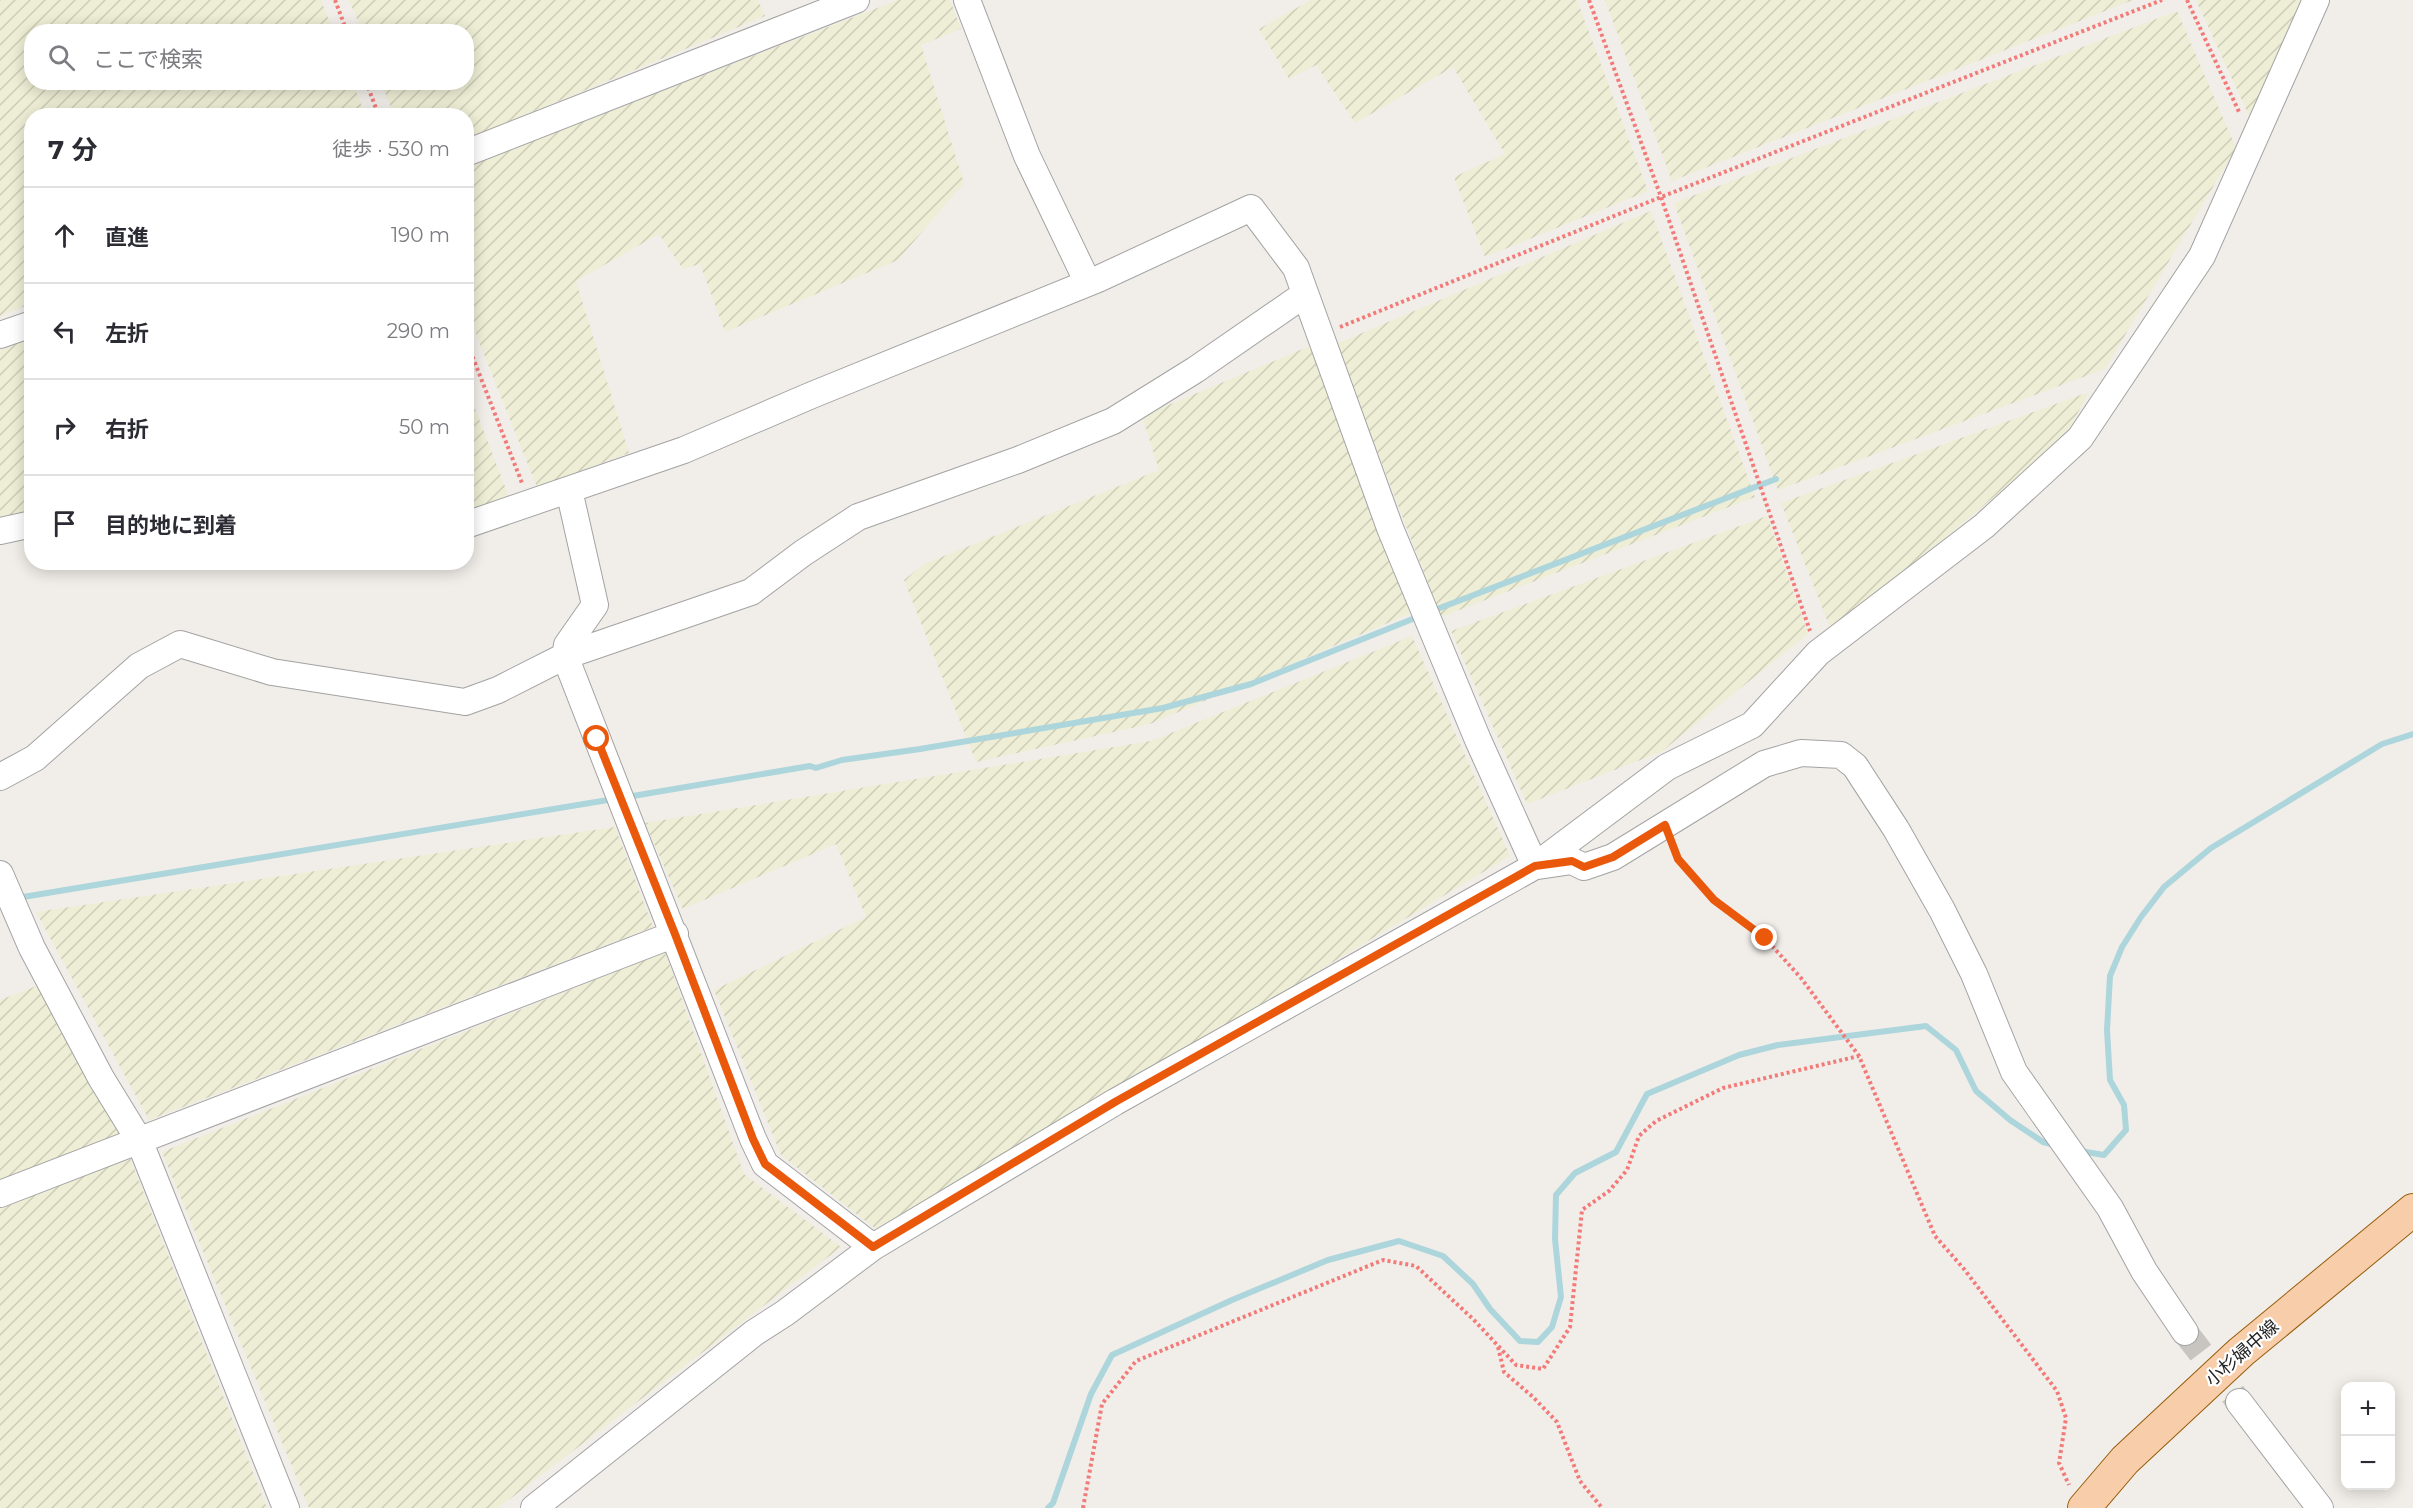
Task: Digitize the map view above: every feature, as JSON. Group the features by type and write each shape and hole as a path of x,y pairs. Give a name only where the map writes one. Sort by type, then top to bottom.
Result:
{"main road":[{"name":"小杉婦中線","path":"2078,1499 2125,1460 2241,1352 2413,1210"}],"street":[{"path":"474,150 856,0"},
{"path":"967,0 1027,156 1088,284"},
{"path":"534,1508 754,1333 785,1313 873,1247 1115,1102 1535,866 1666,767 1752,725 1818,653 1984,526 2080,438 2202,256 2316,0"},
{"path":"474,522 684,450 812,395 1088,284 1251,207 1296,268 1390,528 1478,740 1535,866"},
{"path":"0,777 35,758 139,666 180,644 272,672 465,702 498,690 565,656 751,592 802,553 858,517 1018,460 1113,421 1195,370 1305,294"},
{"path":"0,336 24,327"},
{"path":"569,490 595,605 567,645 565,656 753,1139 765,1164 873,1247"},
{"path":"0,531 24,526"},
{"path":"1535,866 1572,861 1584,867 1594,864 1613,857 1764,764 1801,753 1841,755 1855,766 1896,829 1942,910 1974,974 2014,1072 2084,1169 2110,1209 2144,1271 2185,1332"},
{"path":"0,874 32,948 101,1078 139,1140 286,1508"},
{"path":"0,1194 675,934"},
{"path":"2239,1401 2320,1508"}],"path":[{"path":"334,0 344,24"},
{"path":"1589,0 1661,197 1818,653"},
{"path":"1320,335 1661,197 2162,0"},
{"path":"2187,0 2252,141"},
{"path":"369,90 376,108"},
{"path":"474,360 530,503"},
{"path":"1665,825 1678,859 1714,900 1765,938 1801,978 1859,1056 1935,1236 1964,1269 2057,1391 2066,1418 2059,1463 2078,1499"},
{"path":"1083,1508 1102,1404 1136,1361 1383,1260 1416,1266 1473,1319 1515,1365 1543,1369 1570,1327 1582,1210 1609,1191 1627,1170 1639,1136 1656,1121 1723,1088 1859,1056"},
{"path":"1498,1346 1504,1372 1533,1396 1557,1422 1580,1481 1602,1508"}],"green space":[{"path":"0,0 321,0 330,24 24,24 24,90 356,90 362,108 24,108 24,307 0,316"},
{"path":"349,0 758,0 765,16 474,136 474,108 391,108 384,90 474,90 474,24 359,24"},
{"path":"898,0 950,0 961,29 921,45 964,183 898,260 725,332 700,264 683,269 659,234 576,281 629,453 537,487 474,330 474,164"},
{"path":"1311,0 1577,0 1648,191 1485,257 1454,177 1505,154 1453,67 1355,123 1316,65 1289,79 1259,29"},
{"path":"1605,0 2133,0 1672,181"},
{"path":"2196,0 2306,0 2251,120"},
{"path":"2177,11 2236,148 2105,369 1778,490 1674,203"},
{"path":"1651,211 1755,497 1441,617 1336,344"},
{"path":"24,341 24,514 0,519 0,350"},
{"path":"1310,346 1423,608 1150,724 976,762 904,580 924,564 1159,470 1142,416"},
{"path":"2089,392 2067,433 1973,515 1831,630 1781,503"},
{"path":"474,406 509,497 474,508"},
{"path":"1767,516 1808,634 1661,752 1527,804 1451,631"},
{"path":"1412,636 1510,856 1198,1043 876,1229 781,1155 714,990 866,917 836,844 683,909 645,823 1151,741"},
{"path":"615,827 653,927 149,1120 36,912"},
{"path":"665,952 744,1174 841,1247 498,1508 309,1508 162,1152"},
{"path":"39,985 121,1133 0,1180 0,1000"},
{"path":"130,1158 267,1508 0,1508 0,1207"}],"waterway":[{"path":"1432,611 1776,479"},
{"path":"627,797 810,766 816,768 842,760 1163,708 1251,684 1420,616"},
{"path":"2080,1151 2104,1155 2126,1130 2124,1105 2110,1080 2107,1030 2110,976 2122,947 2164,887 2211,848 2382,744 2413,734"},
{"path":"17,898 614,799"},
{"path":"1048,1508 1053,1503 1091,1394 1112,1355 1232,1300 1328,1260 1399,1241 1443,1256 1473,1284 1490,1309 1520,1341 1538,1342 1552,1327 1561,1297 1555,1239 1556,1195 1575,1173 1616,1152 1647,1094 1739,1055 1778,1045 1926,1026 1956,1050 1976,1091 2010,1120 2043,1142 2055,1145"}],"tunnel":[{"path":"2185,1332 2239,1402"}],"route":[{"path":"597,739 675,934 753,1139 765,1164 873,1247 1115,1102 1535,866 1572,861 1584,867 1613,857 1665,825 1678,859 1714,900 1765,938"}]}
